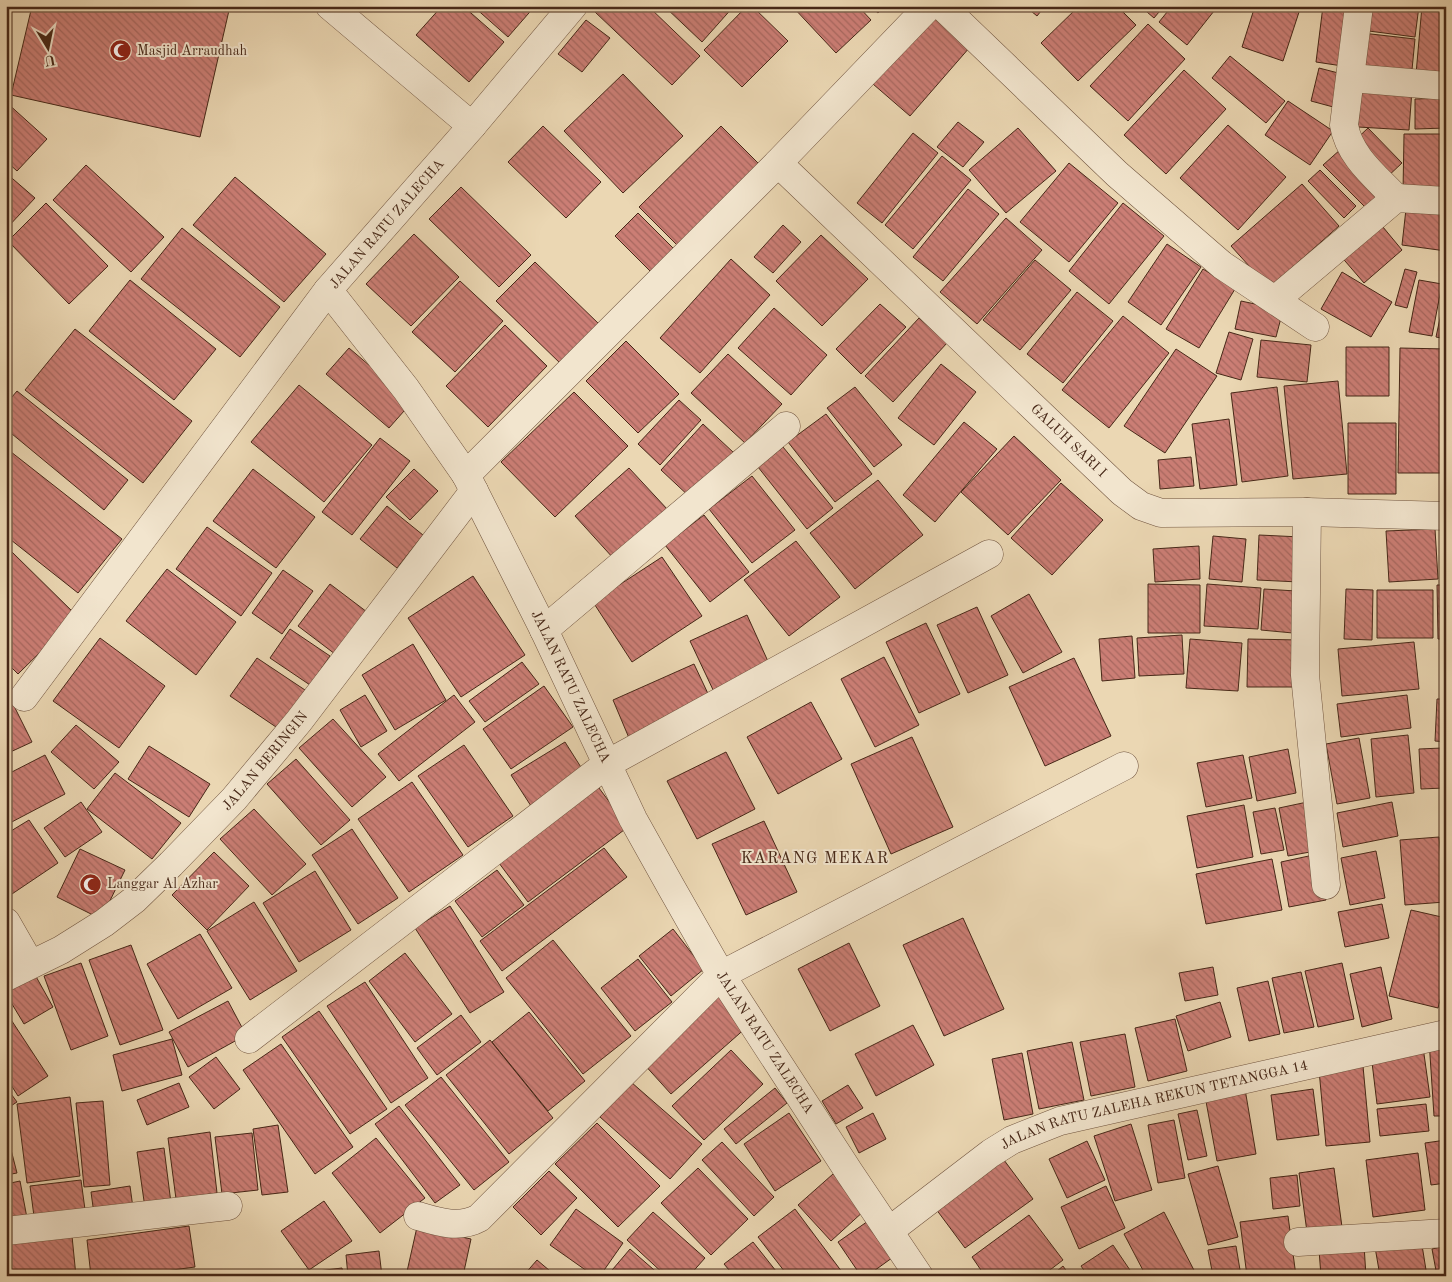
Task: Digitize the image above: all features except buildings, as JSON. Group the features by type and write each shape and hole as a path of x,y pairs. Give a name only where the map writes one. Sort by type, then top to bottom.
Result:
{"street":[{"path":"330,6 472,126"},
{"name":"JALAN RATU ZALECHA","path":"573,6 472,126 328,290 406,389 426,418 544,630 633,819 721,975 919,1276"},
{"name":"JALAN BERINGIN","path":"6,977 61,950 104,923 134,900 234,799 299,721 468,491 778,162 929,6"},
{"path":"942,6 1117,174 1222,265 1315,327"},
{"path":"1359,6 1344,125 1346,138 1357,157 1396,198 1446,201"},
{"path":"1351,78 1446,86"},
{"name":"GALUH SARI I","path":"778,162 1122,492 1142,506 1161,513 1307,512 1446,516"},
{"path":"1275,300 1396,198"},
{"path":"24,698 328,290"},
{"path":"544,630 786,426"},
{"path":"1307,512 1305,676 1326,885"},
{"path":"249,1039 607,764 989,554"},
{"path":"418,1216 433,1221 462,1225 478,1218 721,975 1124,766"},
{"path":"6,922 30,964"},
{"name":"JALAN RATU ZALEHA REKUN TETANGGA 14","path":"889,1232 991,1153 1012,1140 1060,1121 1446,1034"},
{"path":"6,1231 228,1206"},
{"path":"1298,1242 1446,1233"}],"place":[{"name":"Masjid Arraudhah","path":"121,51"},
{"name":"Langgar Al Azhar","path":"91,884"}],"district":[{"name":"KARANG MEKAR","path":"815,859"}]}
